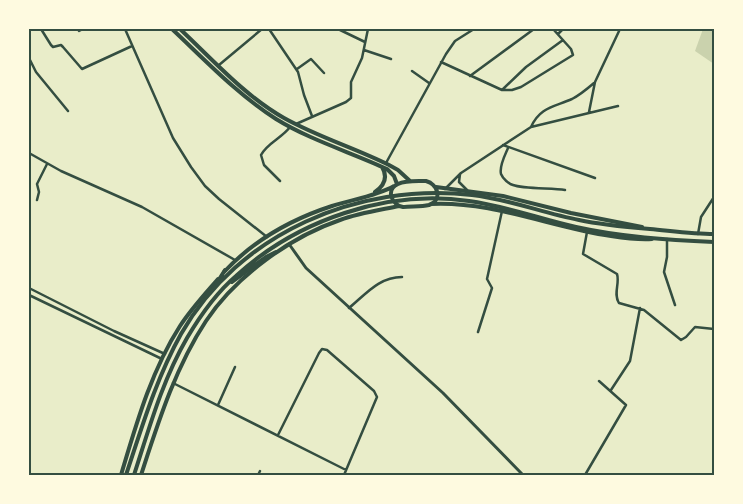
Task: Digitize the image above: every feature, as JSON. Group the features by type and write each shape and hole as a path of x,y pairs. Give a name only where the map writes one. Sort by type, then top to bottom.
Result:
{"main road":[{"path":"172,29 241,94 265,112 290,127 391,172 395,185 391,198 400,206"},
{"path":"180,29 259,101 284,118 386,163 398,170 410,182"},
{"path":"369,195 383,185 386,175 382,167"},
{"path":"122,475 146,398 162,359 188,315 235,260 267,237 314,212 381,192 395,185 426,181 436,187 445,189 467,190 503,196 570,213 652,229"},
{"path":"431,204 438,195 436,187"},
{"path":"199,309 229,274 270,241 309,220 346,206 388,197 418,194 454,194 485,197 591,223 714,234"},
{"path":"134,475 172,368 196,325 221,292 236,276 271,249 301,231 340,214 384,204 422,199 444,199 481,203 588,231"},
{"path":"141,475 173,383 194,341 212,313 239,283 276,252 288,244 340,220 400,206 464,204 588,231 714,242"},
{"path":"221,292 266,257 276,252"},
{"path":"126,475 159,381 182,333 225,270"}],"street":[{"path":"41,29 52,47 63,46 82,70 132,46"},
{"path":"125,29 173,138 191,168 205,186 219,199 267,237"},
{"path":"184,33 189,29"},
{"path":"218,65 262,29"},
{"path":"268,29 296,69 313,116"},
{"path":"338,29 365,42"},
{"path":"296,124 351,98 352,82 362,58 368,29"},
{"path":"386,163 452,44 474,29"},
{"path":"470,76 534,29"},
{"path":"441,62 502,90 517,90 572,56 572,51 554,29"},
{"path":"558,34 563,29"},
{"path":"589,112 595,82 620,29"},
{"path":"502,90 526,67 563,40"},
{"path":"364,50 391,59"},
{"path":"29,58 36,72 68,111"},
{"path":"296,69 311,58 324,72"},
{"path":"412,71 430,83"},
{"path":"531,127 536,118 543,112 557,104 570,100 595,82"},
{"path":"445,189 460,173 531,127 618,106"},
{"path":"280,181 264,165 261,155 265,149 290,127"},
{"path":"503,145 595,178"},
{"path":"508,148 502,161 501,169 501,174 505,180 513,185 565,190"},
{"path":"29,153 61,171 142,207 235,260"},
{"path":"37,200 39,192 37,184 47,164"},
{"path":"460,173 459,182 467,190"},
{"path":"698,234 701,217 714,197"},
{"path":"478,332 492,288 487,279 502,211"},
{"path":"588,231 584,255 617,274 619,280 616,297 619,303 640,308 681,340 695,327 714,329"},
{"path":"667,239 667,257 664,272 675,305"},
{"path":"288,244 306,268 443,393 523,475"},
{"path":"349,308 383,281 392,278 402,278"},
{"path":"29,288 114,331 165,354"},
{"path":"29,295 162,359"},
{"path":"611,390 630,361 640,308"},
{"path":"112,335 114,331"},
{"path":"278,435 319,353 322,350 327,350 374,391 377,397 344,475"},
{"path":"714,355 714,369"},
{"path":"218,405 235,367"},
{"path":"585,475 626,408 624,402 598,381"},
{"path":"173,383 346,470"},
{"path":"258,475 260,471"}],"green space":[{"path":"703,29 714,29 714,64 695,51"}]}
